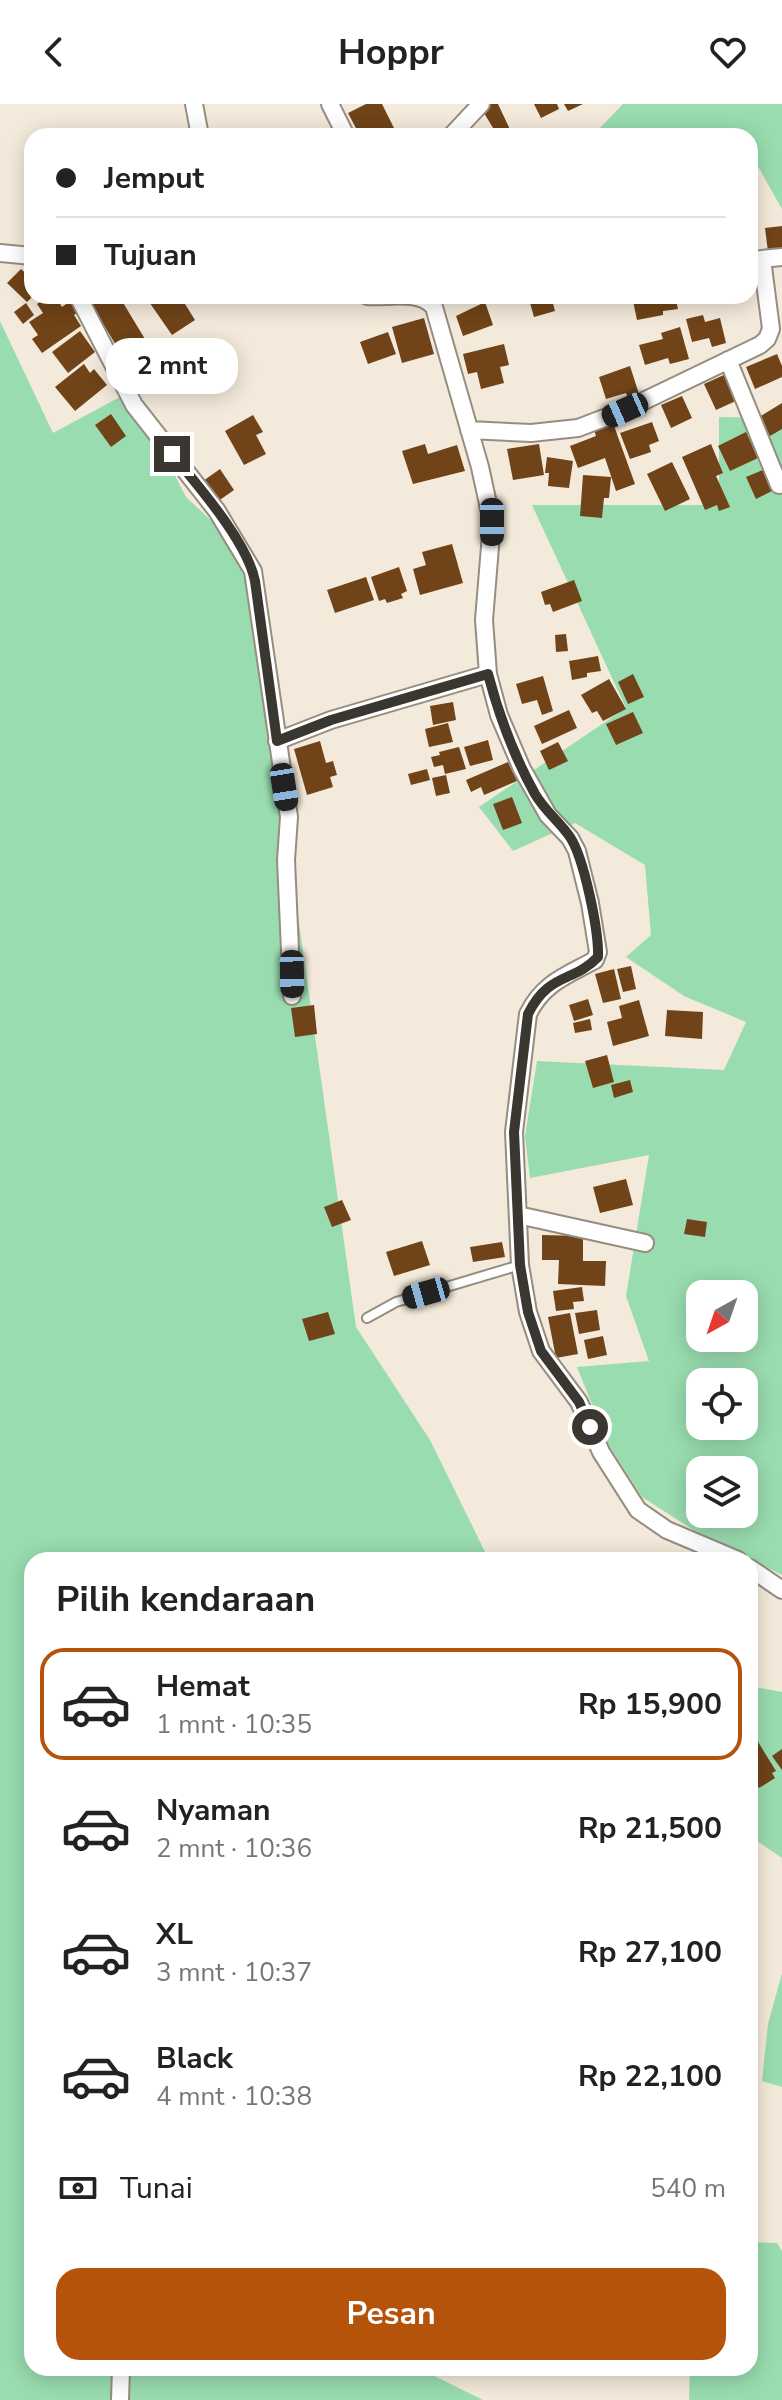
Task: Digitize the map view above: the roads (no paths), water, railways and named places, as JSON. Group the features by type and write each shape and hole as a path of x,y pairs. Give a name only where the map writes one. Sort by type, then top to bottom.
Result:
{"street":[{"path":"194,104 198,128"},
{"path":"330,104 342,128"},
{"path":"458,128 481,104"},
{"path":"0,253 24,255"},
{"path":"758,259 782,257"},
{"path":"469,430 531,433 578,428 625,410 760,345 771,329 758,268"},
{"path":"82,304 134,405 217,511 251,563 289,817 286,871 292,996"},
{"path":"432,304 492,522 484,620 488,674 499,715 522,769 543,807 570,838 577,851 598,952 595,960 547,987 536,998 528,1014 514,1132 520,1265 528,1312 541,1351 579,1402 601,1452 626,1495 638,1510 667,1530 719,1552"},
{"path":"728,360 779,485"},
{"path":"277,741 331,720 488,674"},
{"path":"518,1215 645,1243"},
{"path":"758,1574 782,1590"},
{"path":"120,2400 121,2376"}],"lane":[{"path":"367,1318 396,1302 520,1265"}]}
